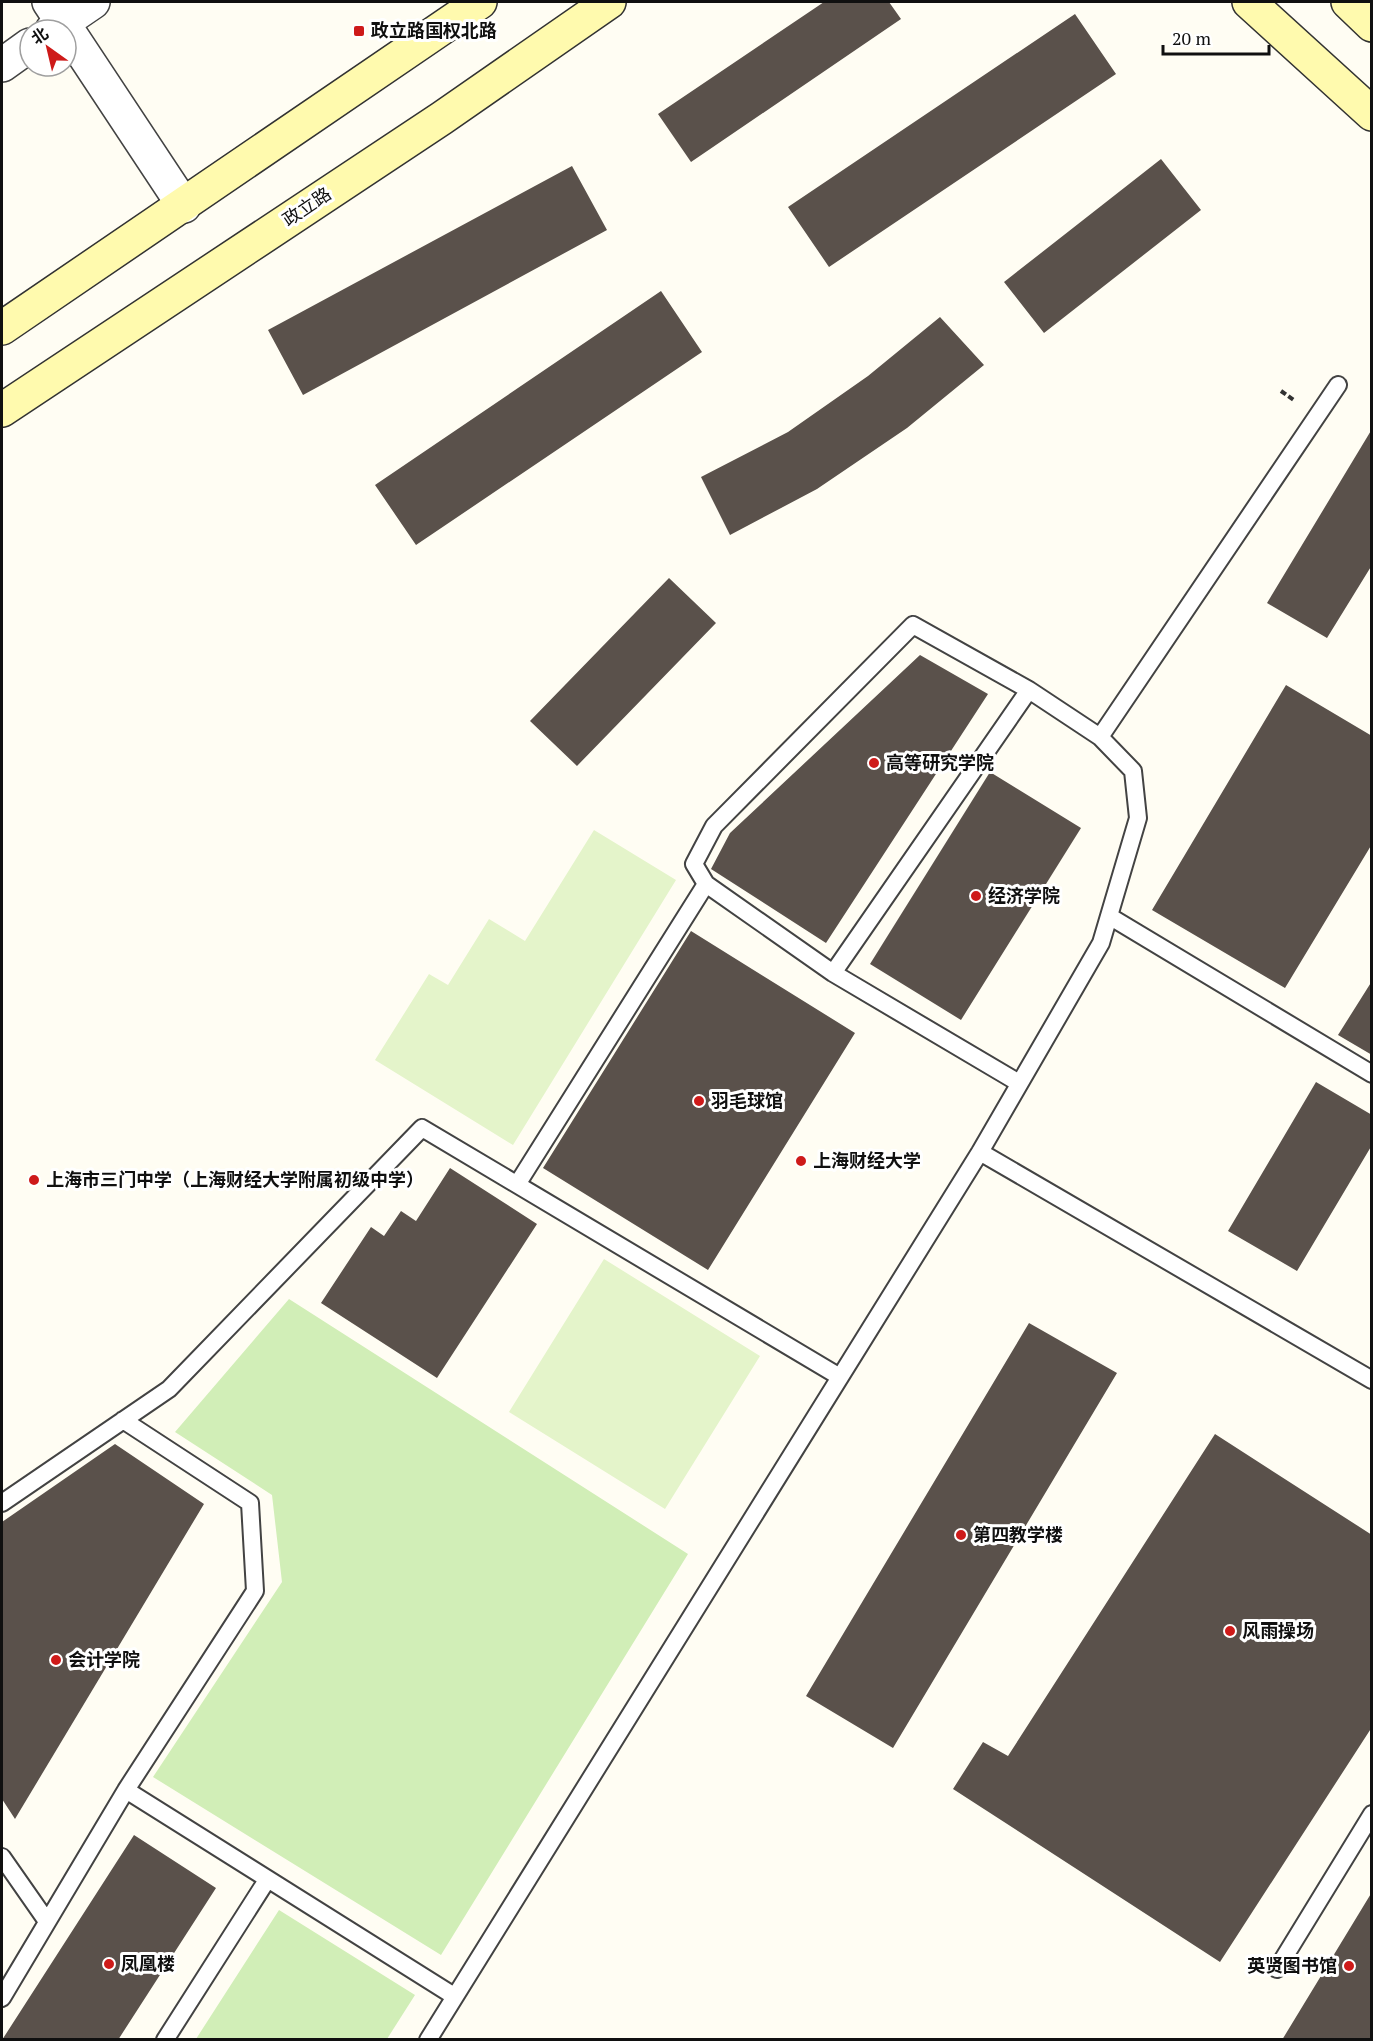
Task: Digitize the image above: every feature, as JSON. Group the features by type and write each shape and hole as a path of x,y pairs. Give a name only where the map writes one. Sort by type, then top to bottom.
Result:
{"main road":[{"path":"2,328 480,2"},
{"name":"政立路","path":"2,410 442,118 609,2"},
{"path":"1249,2 1371,114"},
{"path":"1348,2 1371,25"}],"street":[{"path":"54,18 93,2"},
{"path":"78,53 184,206"},
{"path":"2,65 18,54"}],"lane":[{"path":"1100,737 1338,386"},
{"path":"428,2040 980,1152 1101,943 1138,818 1133,771 1100,737 1029,690 913,626 714,826 694,864 706,884 833,973 1019,1083"},
{"path":"833,973 1029,690"},
{"path":"518,1184 706,884"},
{"path":"1109,915 1371,1074"},
{"path":"2,1503 169,1389 422,1128 840,1377"},
{"path":"980,1152 1371,1380"},
{"path":"2,1998 46,1920 126,1790 255,1591 250,1503 123,1420"},
{"path":"126,1790 454,1996"},
{"path":"1277,1969 1371,1814"},
{"path":"2,1857 46,1920"},
{"path":"165,2040 267,1880"}],"green space":[{"path":"594,830 676,880 513,1145 375,1060 429,974 448,985 489,919 525,941"},
{"path":"604,1259 760,1356 665,1509 509,1412"},
{"path":"289,1299 688,1554 441,1955 153,1777 282,1582 272,1495 175,1432"},
{"path":"279,1910 415,1995 387,2039 196,2039"}],"building":[{"path":"824,2 889,2 901,19 691,162 658,114"},
{"path":"1075,14 1116,74 829,267 788,207"},
{"path":"1161,159 1201,210 1044,333 1004,282"},
{"path":"572,166 607,230 303,395 268,330"},
{"path":"661,291 702,352 416,545 375,485"},
{"path":"940,317 984,365 907,428 817,489 730,535 701,477 788,432 868,376"},
{"path":"1372,429 1372,565 1327,638 1267,603"},
{"path":"669,578 716,623 577,766 530,721"},
{"name":"高等研究学院","path":"920,655 988,694 826,943 711,869 730,833"},
{"path":"1286,685 1372,736 1372,844 1285,988 1152,910"},
{"name":"经济学院","path":"990,772 1081,828 961,1020 870,964"},
{"name":"羽毛球馆","path":"691,931 855,1033 708,1270 543,1168"},
{"path":"1372,981 1372,1055 1338,1035"},
{"path":"1316,1082 1372,1115 1372,1145 1297,1271 1228,1231"},
{"path":"450,1168 537,1224 437,1378 321,1303 371,1227 384,1236 401,1211 416,1221"},
{"name":"第四教学楼","path":"1029,1323 1117,1373 893,1748 806,1696"},
{"name":"风雨操场","path":"1215,1434 1372,1535 1372,1727 1220,1962 953,1789 983,1742 1008,1756"},
{"name":"会计学院","path":"115,1444 204,1504 15,1819 2,1799 2,1522"},
{"name":"凤凰楼","path":"134,1835 216,1888 118,2040 2,2040"},
{"name":"英贤图书馆","path":"1372,1892 1372,2040 1282,2040"}],"place":[{"name":"政立路国权北路","path":"359,31"},
{"name":"高等研究学院","path":"874,763"},
{"name":"经济学院","path":"976,896"},
{"name":"羽毛球馆","path":"699,1101"},
{"name":"上海财经大学","path":"801,1161"},
{"name":"上海市三门中学（上海财经大学附属初级中学）","path":"34,1180"},
{"name":"第四教学楼","path":"961,1535"},
{"name":"风雨操场","path":"1230,1631"},
{"name":"会计学院","path":"56,1660"},
{"name":"凤凰楼","path":"109,1964"},
{"name":"英贤图书馆","path":"1349,1966"}]}
